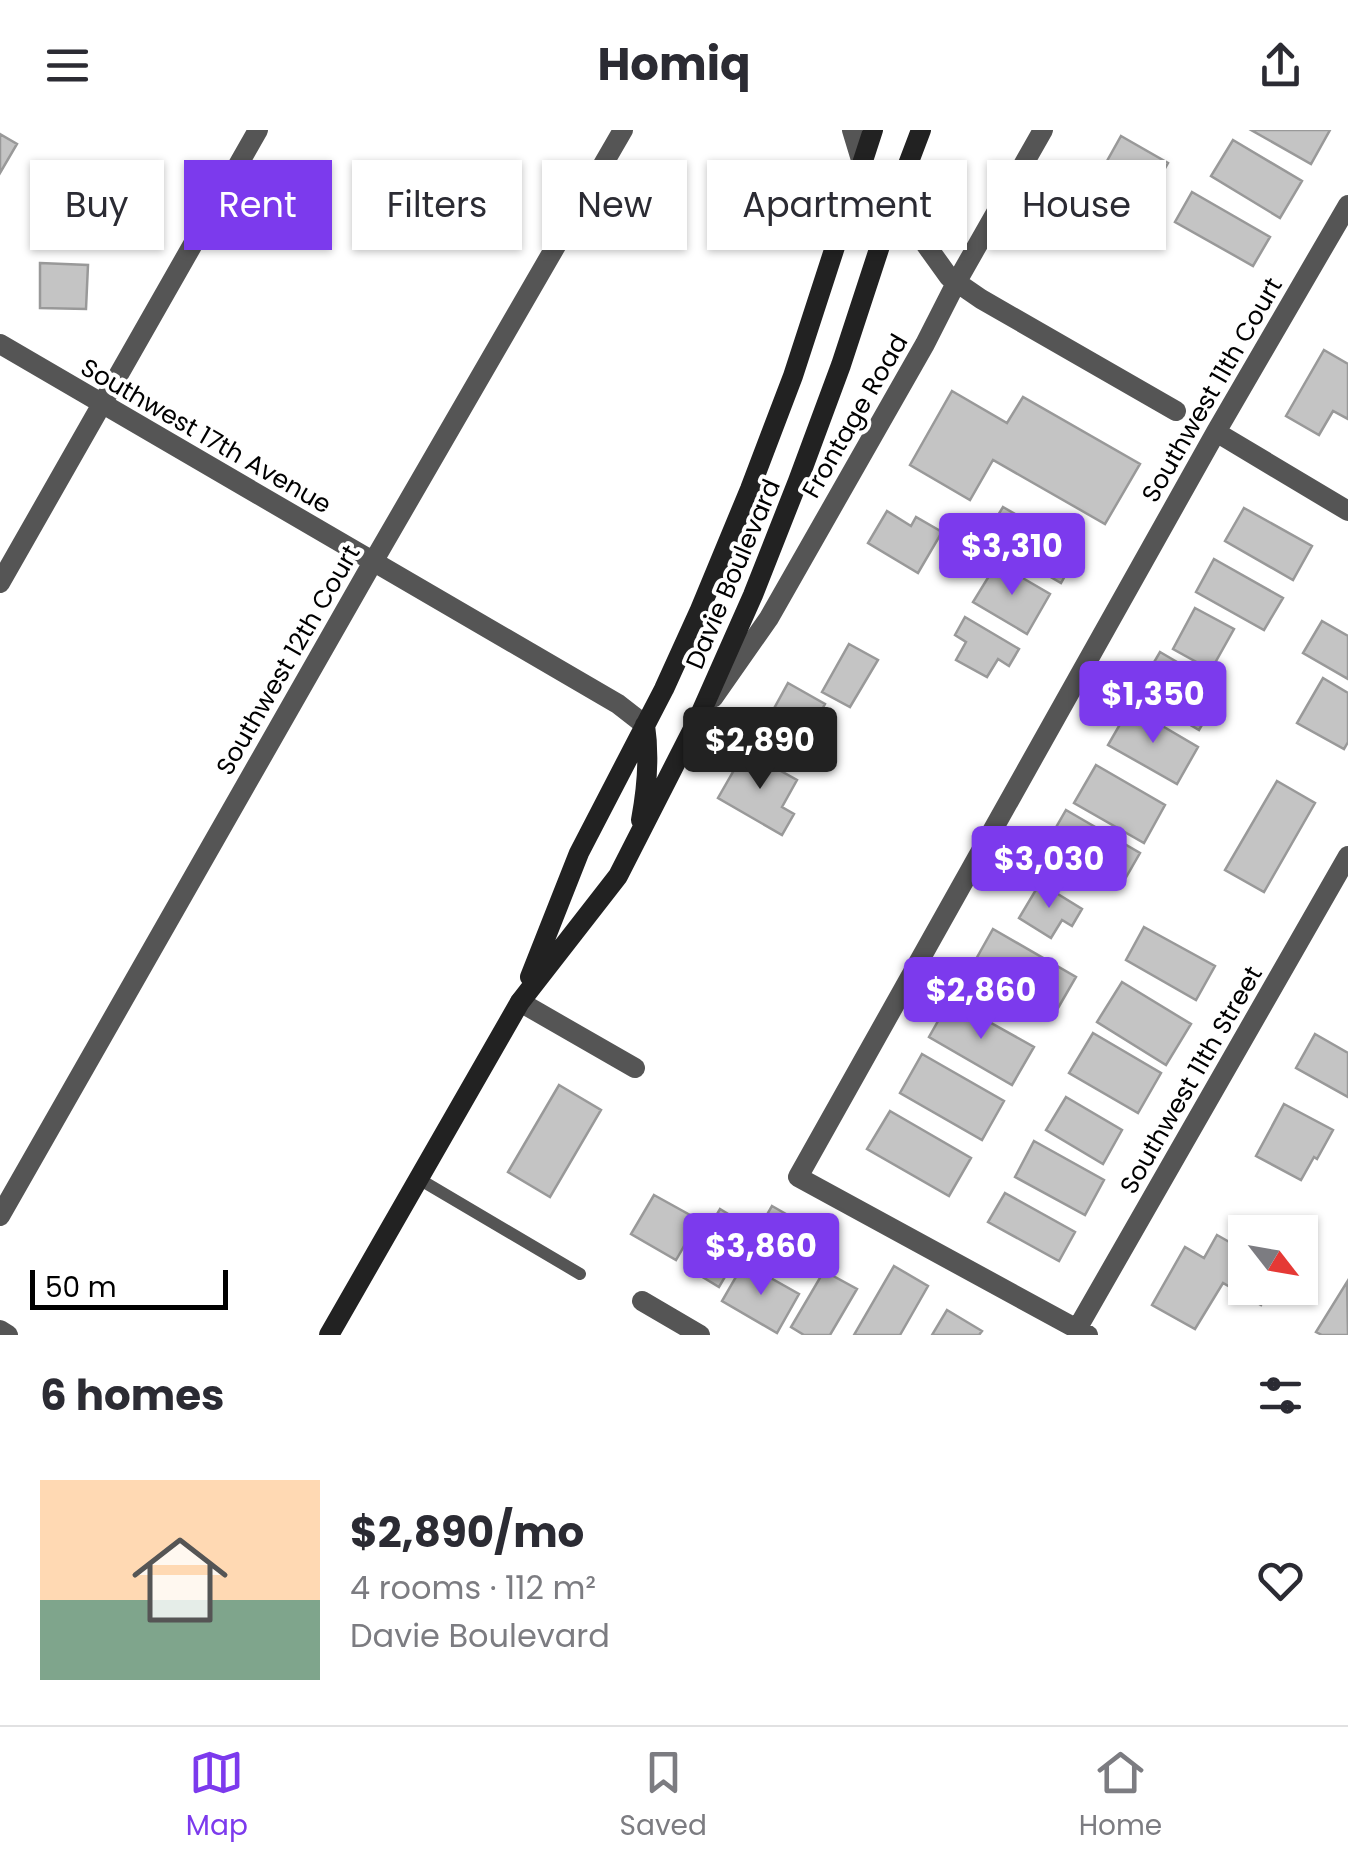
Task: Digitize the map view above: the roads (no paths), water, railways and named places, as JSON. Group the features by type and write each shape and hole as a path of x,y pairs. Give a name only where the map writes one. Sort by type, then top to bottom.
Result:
{"main road":[{"name":"Davie Boulevard","path":"863,160 873,130"},
{"name":"Davie Boulevard","path":"910,160 922,130"},
{"name":"Davie Boulevard","path":"329,1335 520,1002 580,853 693,626 762,458 834,250"},
{"name":"Davie Boulevard","path":"520,1002 618,876 698,719 798,481 878,250"},
{"path":"637,841 647,786 645,725"}],"street":[{"path":"0,583 258,130"},
{"name":"Southwest 12th Court","path":"0,1216 372,562 624,130"},
{"path":"852,130 861,160"},
{"name":"Frontage Road","path":"698,719 770,618 1043,130"},
{"name":"Southwest 11th Court","path":"1083,1332 798,1176 1348,205"},
{"path":"929,250 956,283 1176,411"},
{"name":"Southwest 17th Avenue","path":"0,344 618,704 645,725"},
{"path":"1216,432 1348,511"},
{"name":"Southwest 11th Street","path":"1083,1332 1348,856"},
{"path":"520,1002 636,1068"},
{"path":"642,1302 700,1335"},
{"path":"0,1330 8,1335"}],"lane":[{"path":"419,1178 580,1274"}]}
